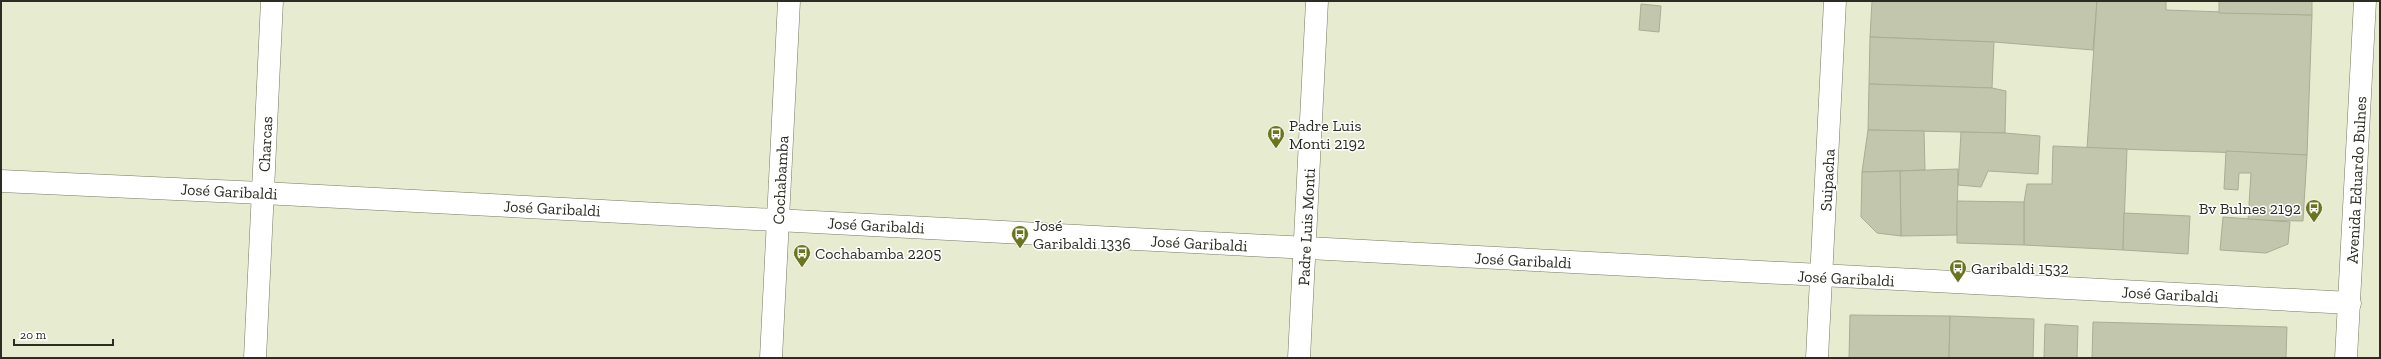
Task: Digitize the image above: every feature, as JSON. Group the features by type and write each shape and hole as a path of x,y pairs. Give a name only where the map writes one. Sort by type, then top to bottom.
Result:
{"street":[{"name":"Charcas","path":"255,358 272,1"},
{"name":"Cochabamba","path":"771,358 789,1"},
{"name":"Padre Luis Monti","path":"1299,358 1317,1"},
{"name":"Suipacha","path":"1817,358 1835,1"},
{"name":"Avenida Eduardo Bulnes","path":"2346,358 2365,1"},
{"name":"José Garibaldi","path":"1,181 263,193 2350,303"}],"building":[{"path":"1872,1 2097,1 2093,50 1994,42 1870,37"},
{"path":"2097,1 2166,1 2166,10 2312,15 2307,155 2087,148"},
{"path":"2219,1 2312,1 2312,15 2219,13"},
{"path":"1641,4 1661,6 1659,32 1639,30"},
{"path":"1870,37 1994,42 1992,88 1869,84"},
{"path":"1869,84 1992,88 2006,91 2005,133 1868,130"},
{"path":"1868,130 1924,131 1925,170 1862,172"},
{"path":"1961,132 2005,133 2040,136 2038,174 1988,171 1981,187 1958,185"},
{"path":"2053,146 2127,149 2123,250 2024,245 2024,202 2027,184 2052,184"},
{"path":"2226,151 2307,155 2303,221 2248,220 2251,173 2239,173 2238,190 2224,189"},
{"path":"1958,169 1957,235 1901,236 1900,171"},
{"path":"1900,171 1901,236 1877,233 1861,217 1862,172"},
{"path":"1957,201 2024,202 2024,245 1957,243"},
{"path":"2124,213 2190,216 2188,254 2123,250"},
{"path":"2223,217 2290,222 2288,244 2266,253 2220,250"},
{"path":"1850,315 1950,316 1949,358 1849,358"},
{"path":"1950,316 2034,319 2033,358 1949,358"},
{"path":"2093,322 2287,327 2286,358 2092,358"},
{"path":"2045,324 2078,326 2077,358 2044,358"}],"place":[{"name":"Padre Luis Monti 2192","path":"1276,149"},
{"name":"Bv Bulnes 2192","path":"2314,223"},
{"name":"José Garibaldi 1336","path":"1020,249"},
{"name":"Cochabamba 2205","path":"802,268"},
{"name":"Garibaldi 1532","path":"1958,283"}]}
